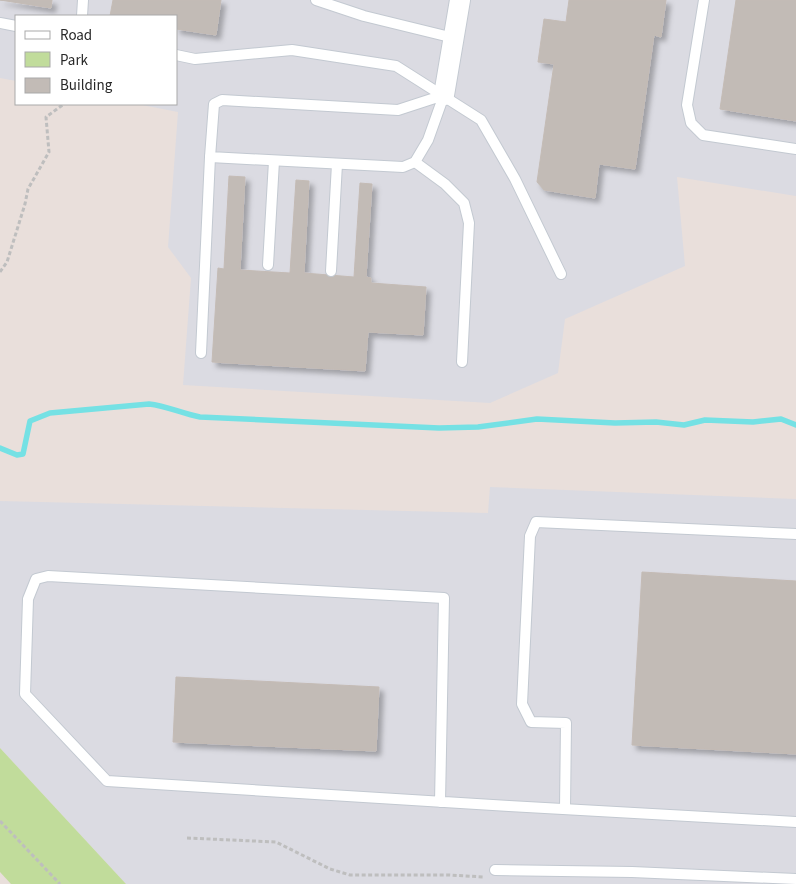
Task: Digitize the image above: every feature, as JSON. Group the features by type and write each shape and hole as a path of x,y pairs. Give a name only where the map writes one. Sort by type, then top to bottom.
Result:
{"street":[{"path":"444,95 460,0"}],"lane":[{"path":"82,15 83,0"},
{"path":"316,0 364,16 454,38"},
{"path":"704,0 687,105 692,124 703,135 796,150"},
{"path":"0,23 15,26"},
{"path":"178,55 195,59 292,50 396,66 481,120 515,179 561,274"},
{"path":"201,353 214,104 222,100 398,110 444,95"},
{"path":"210,157 403,167 416,162 428,140 444,95"},
{"path":"268,265 274,161"},
{"path":"416,162 445,184 464,203 469,223 462,362"},
{"path":"331,271 337,164"},
{"path":"565,810 566,723 531,722 522,704 530,536 536,522 796,534"},
{"path":"440,802 444,598 48,576 36,579 28,599 24,694 107,781 565,810 796,822"},
{"path":"495,870 632,872 796,879"}],"path":[{"path":"0,272 6,262 26,204 28,189 49,152 46,117 63,105"},
{"path":"0,821 60,884"},
{"path":"187,838 276,842 330,869 350,875 489,877 495,870"}],"shaded area":[{"path":"0,0 796,0 796,196 677,177 685,266 565,319 558,373 490,403 183,385 191,278 168,247 178,112 142,105 178,105 178,15 15,15 15,81 0,78"},
{"path":"490,487 796,499 796,884 126,884 0,748 0,501 488,513"}],"green space":[{"path":"0,748 126,884 11,884 0,872"}],"building":[{"path":"0,0 52,0 51,8"},
{"path":"113,0 221,0 216,35 178,29 178,15 110,15"},
{"path":"569,0 666,0 661,37 654,35 635,169 599,164 595,198 544,190 537,182 554,64 538,62 544,19 566,22"},
{"path":"736,0 796,0 796,121 720,109"},
{"path":"229,176 245,177 240,270 290,273 296,180 309,181 304,273 354,277 360,183 372,184 366,277 371,278 371,283 426,287 423,335 368,332 365,371 212,362 218,268 224,269"},
{"path":"642,572 796,581 796,754 632,745"},
{"path":"176,677 379,687 376,751 173,742"}],"waterway":[{"path":"0,448 17,455 23,454 30,421 50,413 149,404 200,417 439,428 478,427 537,419 615,423 656,422 684,425 705,420 753,422 781,419 796,425"}]}
